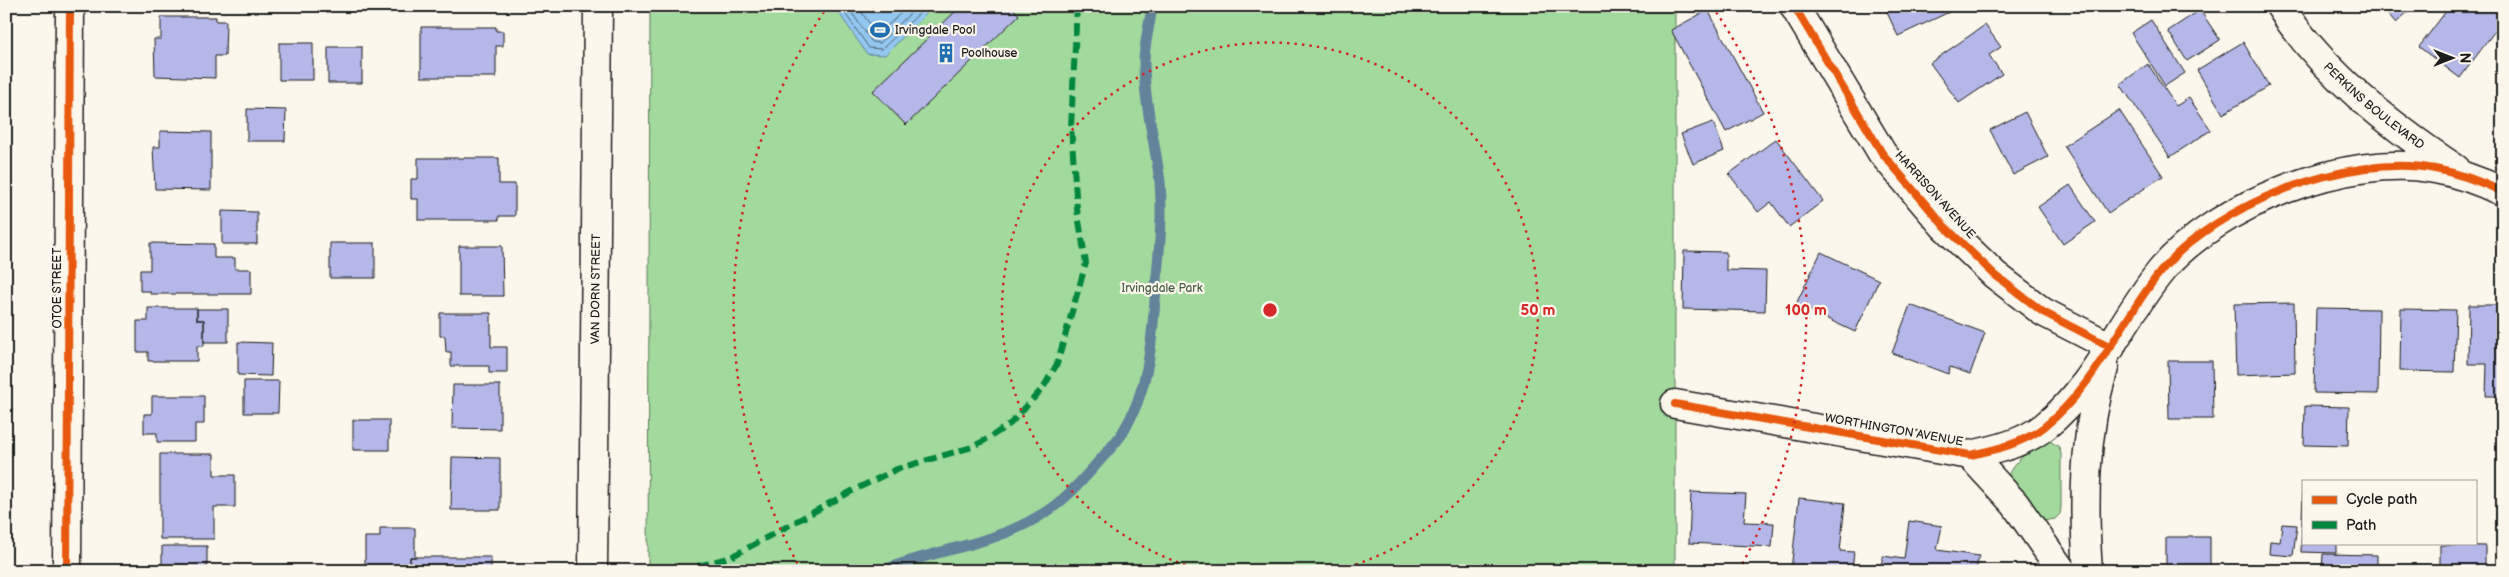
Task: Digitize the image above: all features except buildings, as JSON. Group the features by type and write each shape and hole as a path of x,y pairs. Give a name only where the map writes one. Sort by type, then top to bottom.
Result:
{"street":[{"name":"OTOE STREET","path":"67,571 70,6"},
{"name":"VAN DORN STREET","path":"593,571 598,6"},
{"name":"HARRISON AVENUE","path":"1794,6 1882,153 1944,226 1995,276 2044,312 2111,347"},
{"name":"PERKINS BOULEVARD","path":"2280,6 2322,60 2368,105 2419,145 2465,174 2494,188"},
{"name":"WORTHINGTON AVENUE","path":"1675,404 1970,455 1999,449 2043,428 2077,396 2111,347 2137,304 2168,264 2187,246 2233,213 2274,193 2328,175 2384,167 2435,169 2494,188"},
{"path":"2088,571 2085,476 2095,402 2111,347"},
{"name":"WORTHINGTON AVENUE","path":"1970,455 2015,504 2062,571"}],"green space":[{"name":"Irvingdale Park","path":"650,6 1675,6 1675,571 648,571"},
{"path":"2050,441 2059,447 2061,454 2061,507 2060,514 2055,519 2043,521 2008,477 2014,466 2025,454 2038,445"}],"water":[{"name":"Irvingdale Pool","path":"834,6 934,6 885,55 867,54"}],"waterway":[{"path":"882,571 922,557 1003,534 1041,515 1063,499 1082,480 1123,432 1132,415 1144,380 1151,344 1160,235 1160,182 1144,77 1145,48 1152,6"}],"marked path":[{"path":"680,571 731,557 852,491 897,469 972,447 1011,423 1043,388 1057,364 1086,263 1077,209 1071,127 1077,6"}],"cycle path":[{"path":"67,571 70,6"},
{"path":"1794,6 1882,153 1944,226 1995,275 2043,312 2111,347"},
{"path":"1675,404 1970,455 1989,451 2009,445 2036,433 2062,411 2093,373 2146,290 2161,271 2185,247 2215,224 2249,205 2287,188 2325,176 2364,168 2401,166 2435,169 2452,173 2478,181 2503,192"}],"place":[{"name":"Irvingdale Pool","path":"880,30"},
{"name":"Poolhouse","path":"946,53"}]}
